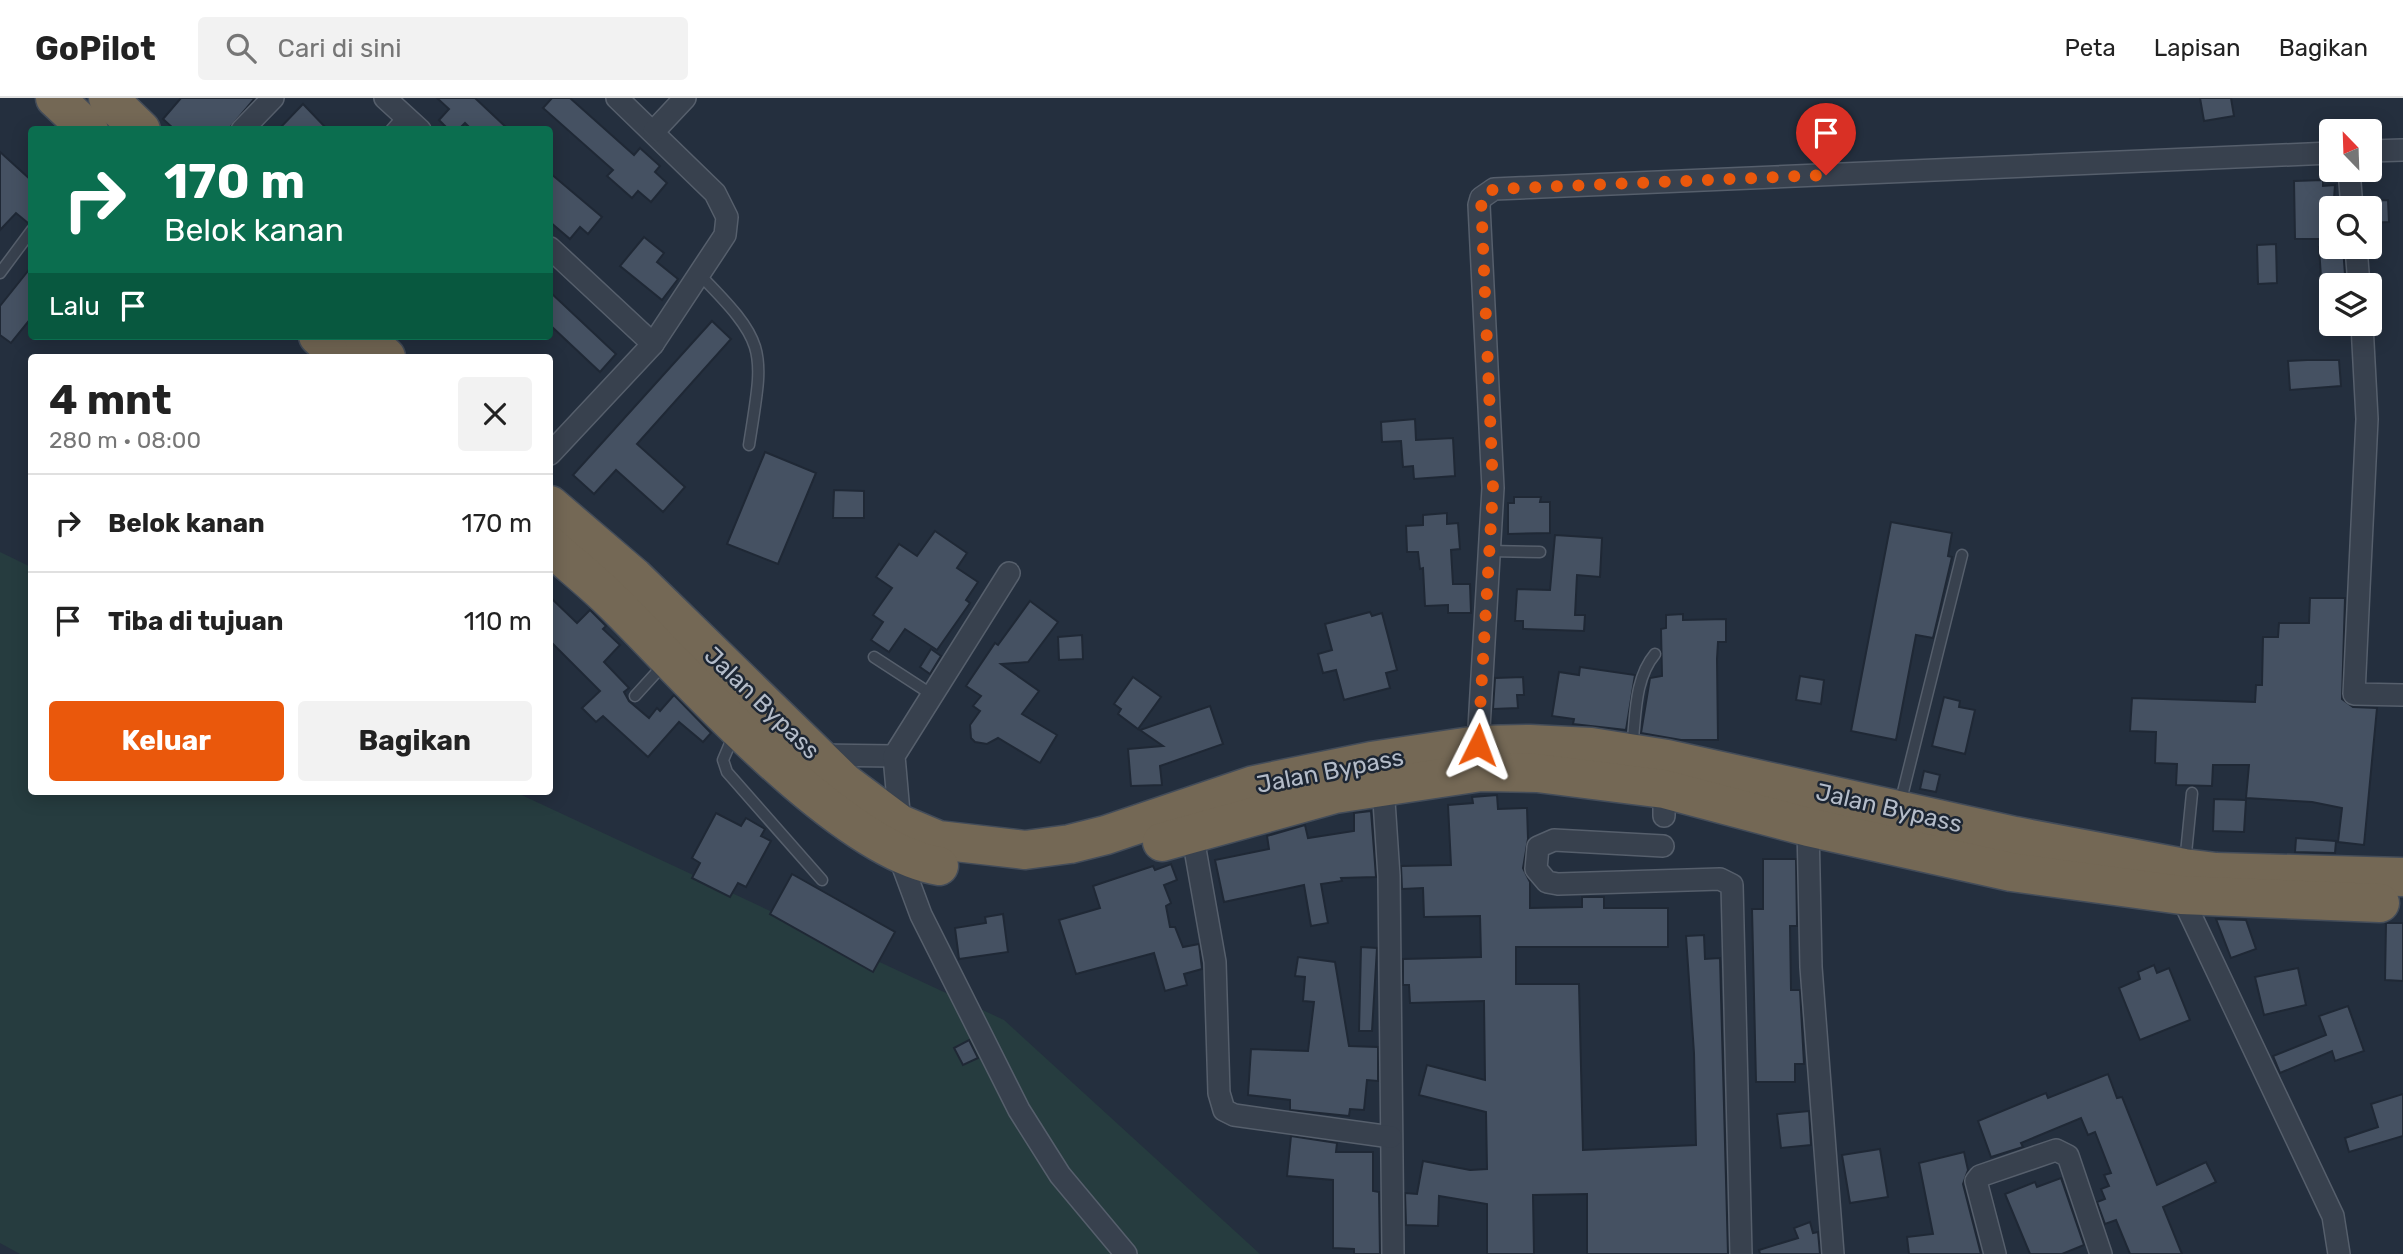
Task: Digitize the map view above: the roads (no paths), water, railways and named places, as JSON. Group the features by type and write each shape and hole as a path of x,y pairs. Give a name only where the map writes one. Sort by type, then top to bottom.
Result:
{"highway":[{"path":"55,98 85,126"},
{"path":"108,98 137,126"},
{"path":"322,340 338,354"},
{"path":"367,340 383,354"},
{"name":"Jalan Bypass","path":"553,508 623,589 669,659 737,725 837,813 872,839 938,840 962,845 1025,850 1070,844 1106,835 1254,785 1371,761 1478,745 1542,745 1659,799 1898,810 2015,836 2183,882 2216,872 2403,877"},
{"name":"Jalan Bypass","path":"553,548 623,589 845,783 925,864 1027,874 1069,871 1192,832 1335,794 1495,772 1537,773 1808,827 2011,872 2183,882 2403,904"}],"street":[{"path":"246,126 273,98"},
{"path":"385,98 398,122"},
{"path":"553,451 653,344 725,235 727,217 715,193 617,98"},
{"path":"653,131 685,98"},
{"path":"2382,151 2403,150"},
{"path":"1478,745 1489,551 1492,425 1479,205 1486,193 1494,189 2319,154"},
{"path":"553,251 653,344"},
{"path":"2363,336 2367,419 2354,694 2403,695"},
{"path":"1009,573 894,756 899,838 921,915 1019,1110 1060,1175 1126,1254"},
{"path":"814,755 894,756"},
{"path":"1383,786 1389,864 1393,1254"},
{"path":"1661,879 1659,799 1538,847 1536,869 1547,882 1558,884 1720,879 1732,885 1741,1254"},
{"path":"1808,827 1811,967 1833,1254"},
{"path":"1192,832 1215,962 1219,1093 1224,1110 1234,1115 1391,1137"},
{"path":"2183,882 2333,1216 2339,1254"},
{"path":"1994,1254 1976,1181 1980,1176 2056,1150 2068,1156 2101,1254"}],"lane":[{"path":"0,273 28,235"},
{"path":"699,274 736,312 752,334 760,362 749,445"},
{"path":"1489,551 1540,552"},
{"path":"1898,810 1962,555"},
{"path":"1655,654 1644,667 1641,678 1659,799"},
{"path":"874,657 934,696"},
{"path":"635,696 669,659"},
{"path":"737,725 723,760 727,772 822,880"},
{"path":"2183,882 2192,793"}]}
